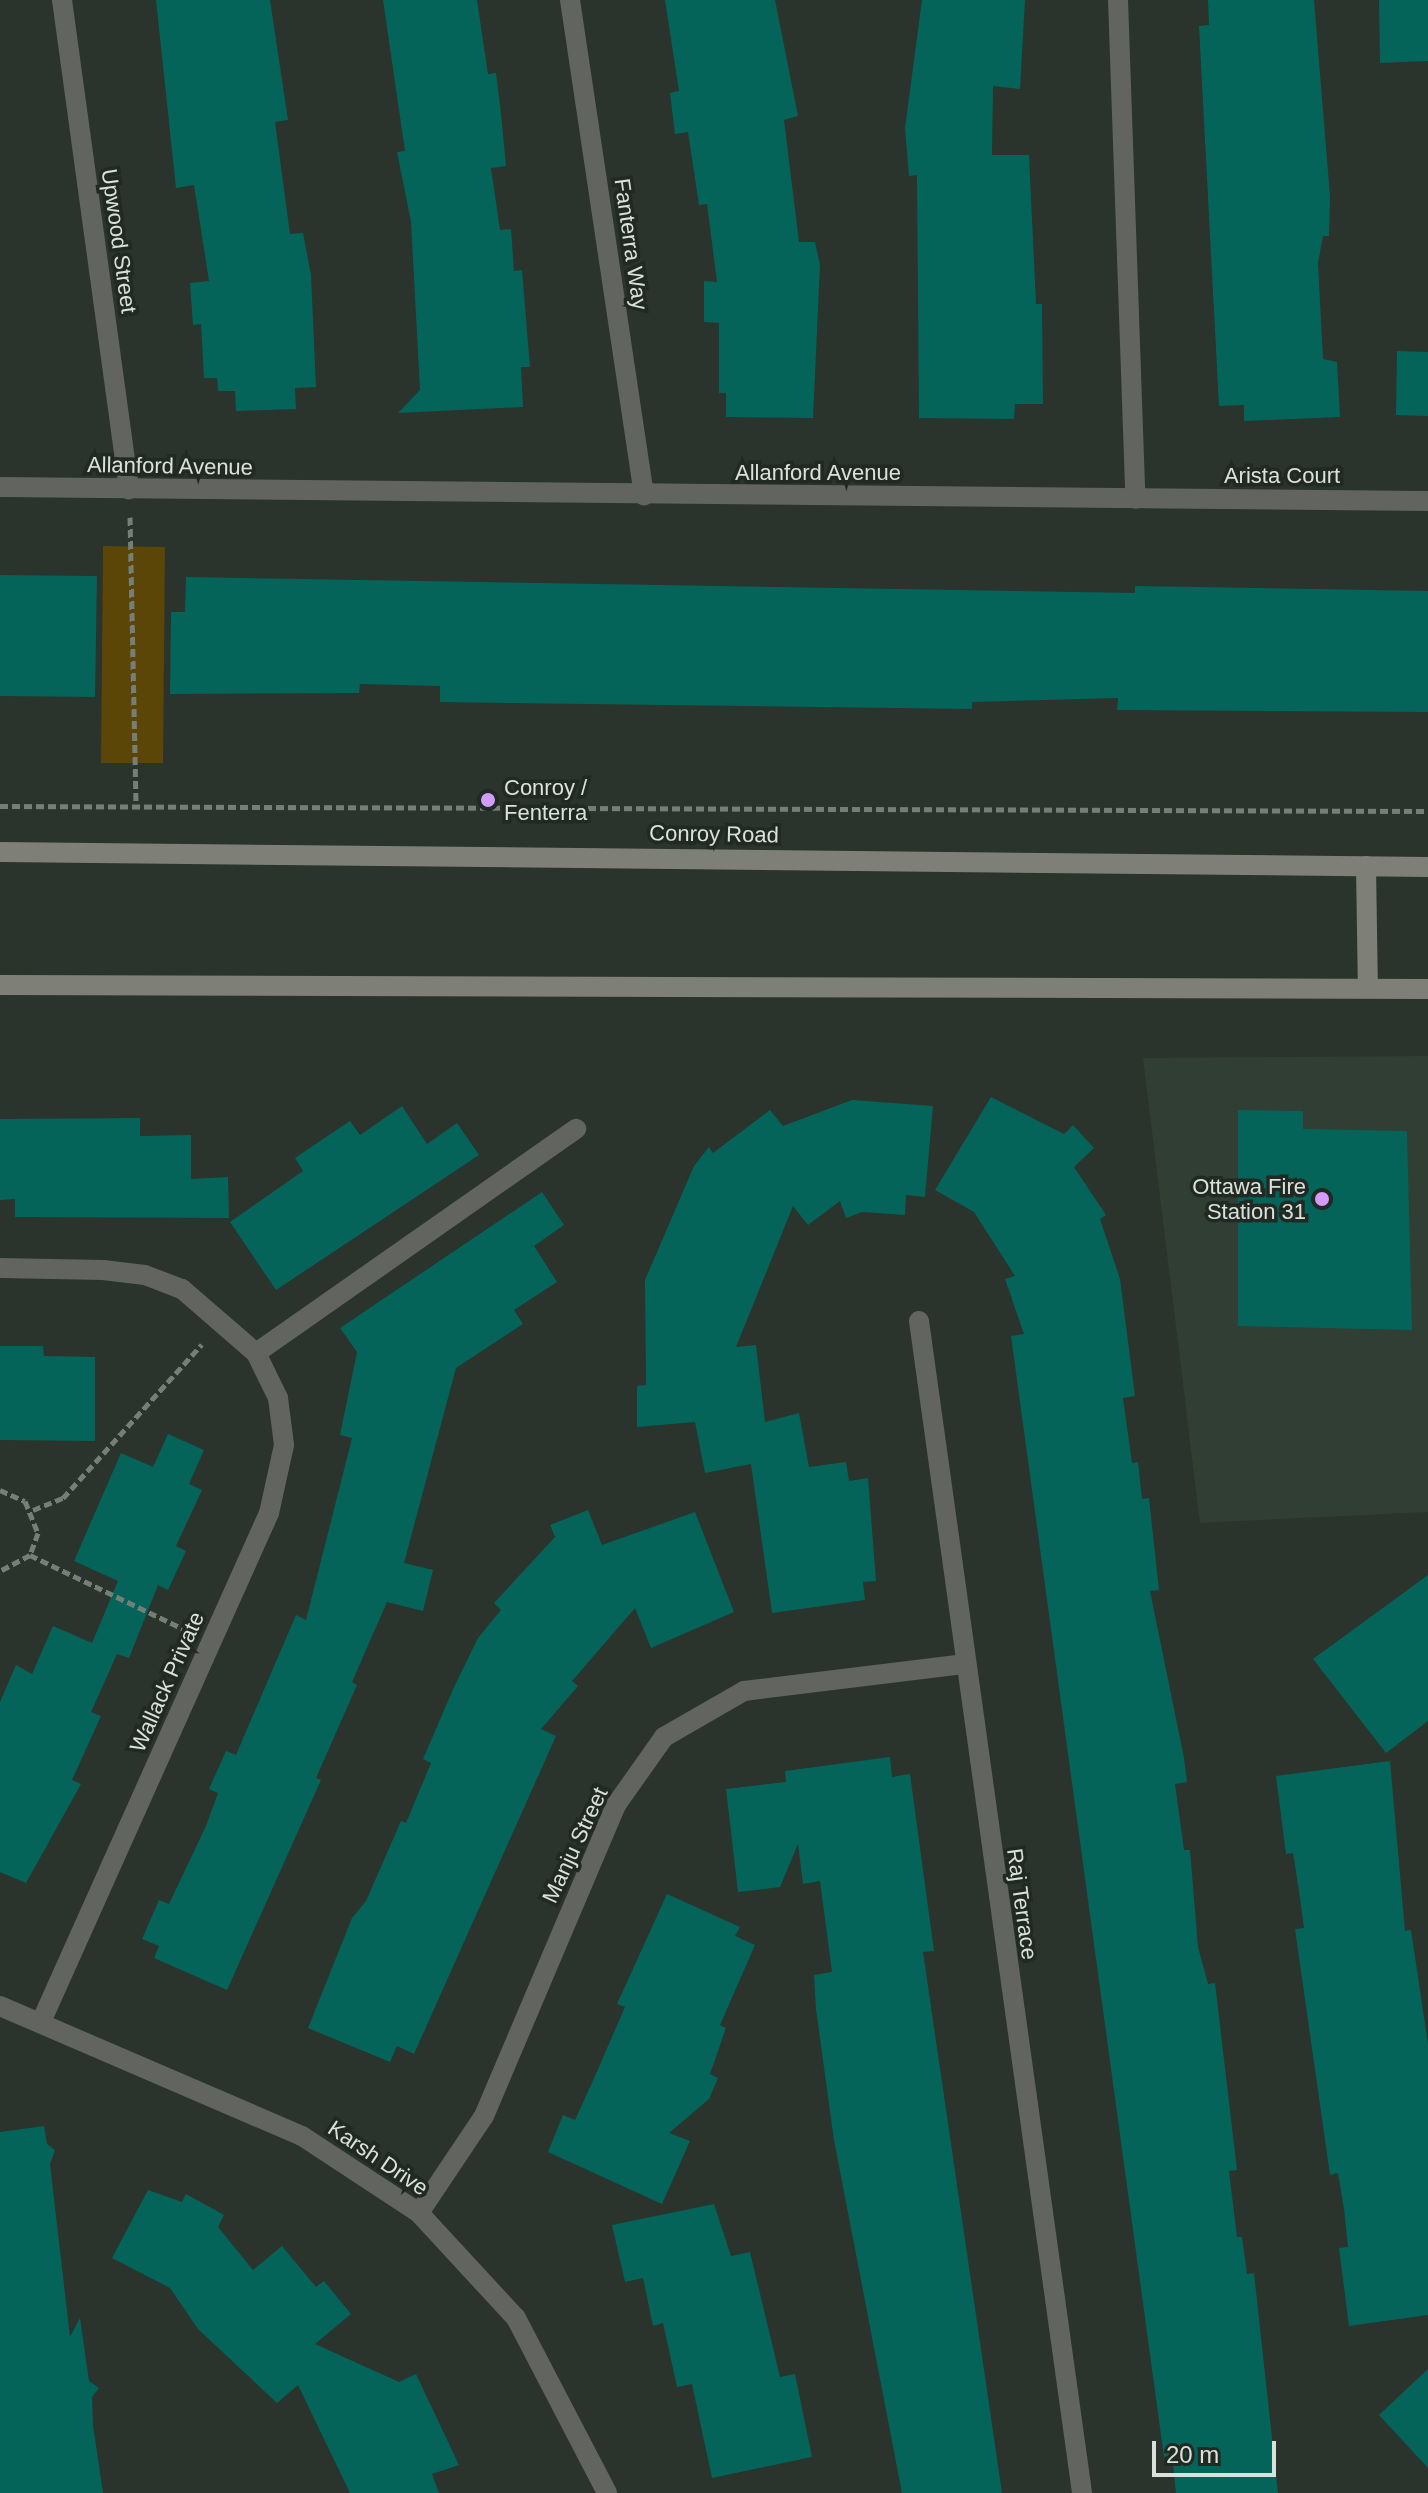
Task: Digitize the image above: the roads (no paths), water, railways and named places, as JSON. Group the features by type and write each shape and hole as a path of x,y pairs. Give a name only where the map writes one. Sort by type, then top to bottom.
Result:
{"main road":[{"name":"Conroy Road","path":"0,852 1428,867"},
{"path":"1366,866 1368,988"},
{"path":"0,985 1428,989"}],"street":[{"name":"Upwood Street","path":"62,0 129,489"},
{"name":"Fanterra Way","path":"570,0 644,495"},
{"path":"1118,0 1135,499"},
{"name":"Allanford Avenue","path":"0,487 1135,499"},
{"name":"Arista Court","path":"1135,499 1428,501"},
{"path":"256,1353 576,1129"},
{"name":"Wallack Private","path":"0,1268 145,1275 182,1289 256,1353 278,1398 284,1445 269,1513 41,2022"},
{"name":"Raj Terrace","path":"919,1321 963,1664 1082,2493"},
{"name":"Manju Street","path":"419,2213 484,2116 616,1805 664,1737 744,1691 963,1664"},
{"name":"Karsh Drive","path":"0,2006 302,2136 419,2213 516,2318 607,2493"}],"place":[{"name":"Conroy / Fenterra","path":"488,800"},
{"name":"Ottawa Fire Station 31","path":"1322,1199"}]}
